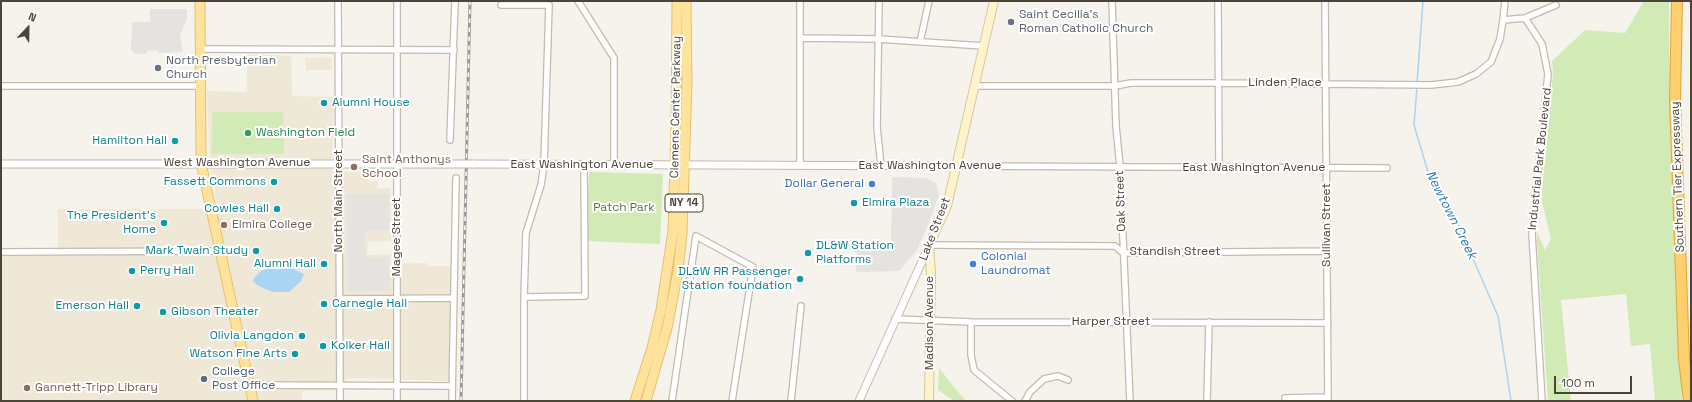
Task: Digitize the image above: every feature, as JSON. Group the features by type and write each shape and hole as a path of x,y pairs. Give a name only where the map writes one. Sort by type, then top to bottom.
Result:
{"highway":[{"name":"Southern Tier Expressway","path":"1677,1 1676,109 1684,359 1689,401"}],"main road":[{"path":"200,1 201,163 253,401"},
{"name":"Clemens Center Parkway","path":"646,401 667,328 678,271 683,227 680,165 677,1"},
{"name":"Clemens Center Parkway","path":"635,401 652,348 667,280 680,165 686,1"},
{"name":"Lake Street","path":"930,245 947,206 994,1"},
{"name":"Madison Avenue","path":"930,245 930,401"}],"street":[{"name":"North Main Street","path":"338,1 340,401"},
{"name":"Magee Street","path":"397,1 397,401"},
{"path":"450,140 455,1"},
{"path":"578,1 614,58 614,165"},
{"path":"800,1 800,166"},
{"path":"879,1 877,126 880,166"},
{"path":"920,42 929,1"},
{"name":"Oak Street","path":"1112,1 1116,126 1120,167 1122,253 1130,401"},
{"path":"1218,1 1219,168"},
{"name":"Sullivan Street","path":"1325,1 1328,399"},
{"path":"1505,1 1503,20 1525,18 1556,5"},
{"path":"500,6 549,5 544,164 539,192 526,233 524,297 524,401"},
{"name":"Industrial Park Boulevard","path":"1525,18 1542,44 1548,74 1532,234 1542,401"},
{"name":"Linden Place","path":"974,86 1115,86 1131,83 1326,83 1431,85 1458,82 1476,74 1490,62 1500,39 1503,20"},
{"path":"800,38 878,40 984,46"},
{"path":"200,49 454,50"},
{"path":"1,86 200,86"},
{"name":"West Washington Avenue","path":"1,164 472,164"},
{"name":"East Washington Avenue","path":"472,164 1387,168"},
{"path":"524,297 585,296 584,165"},
{"path":"452,401 456,178"},
{"path":"672,401 696,236 753,267 732,401"},
{"name":"Standish Street","path":"930,245 1115,246 1122,253 1327,251"},
{"name":"Lake Street","path":"859,401 895,319 930,245"},
{"path":"1,252 221,251"},
{"path":"339,299 453,298"},
{"path":"791,401 801,306"},
{"name":"Harper Street","path":"895,319 971,322 1126,321 1328,323"},
{"path":"971,322 971,355 974,370 1012,401"},
{"path":"1207,401 1208,322"},
{"path":"1025,401 1030,392 1044,379 1058,376 1068,380"},
{"path":"250,385 452,386"},
{"path":"1285,401 1285,398 1328,399"}],"shaded area":[{"path":"150,9 187,9 187,18 180,36 183,52 158,53 158,50 147,51 147,54 134,54 134,51 131,51 132,22 150,22"},
{"name":"Elmira College","path":"247,54 291,56 292,96 334,97 332,172 368,171 368,181 378,181 377,189 391,188 391,241 368,242 367,255 391,254 391,264 427,263 427,266 453,266 450,381 347,378 346,390 302,391 302,401 1,401 1,256 58,256 58,209 218,209 210,170 207,91 247,92"},
{"path":"332,57 332,70 306,70 305,58"},
{"path":"892,177 927,178 936,183 939,194 929,223 917,250 899,271 856,272 857,248 891,248"},
{"path":"388,193 389,230 365,231 366,257 389,257 390,290 348,291 346,194"}],"green space":[{"path":"1644,1 1669,1 1670,136 1682,401 1655,401 1650,344 1631,346 1626,294 1561,300 1571,401 1548,401 1537,232 1545,250 1551,239 1542,202 1542,188 1553,74 1552,61 1585,30 1625,33"},
{"name":"Washington Field","path":"212,112 283,112 284,154 212,154"},
{"name":"Patch Park","path":"589,172 663,174 660,244 586,241"},
{"path":"939,368 966,401 954,401 938,390"}],"water":[{"path":"288,266 304,274 301,281 289,292 272,292 257,285 253,281 261,271 269,268"}],"waterway":[{"name":"Newtown Creek","path":"1417,83 1423,1"},
{"name":"Newtown Creek","path":"1417,87 1414,125 1428,172 1457,222 1498,316 1511,401"}],"railway":[{"path":"461,401 470,1"}],"place":[{"name":"Saint Cecilia's Roman Catholic Church","path":"1011,22"},
{"name":"North Presbyterian Church","path":"158,68"},
{"name":"Alumni House","path":"324,103"},
{"name":"Washington Field","path":"248,133"},
{"name":"Hamilton Hall","path":"175,141"},
{"name":"Saint Anthonys School","path":"354,167"},
{"name":"Fassett Commons","path":"274,182"},
{"name":"Dollar General","path":"872,184"},
{"name":"Elmira Plaza","path":"854,203"},
{"name":"Cowles Hall","path":"277,209"},
{"name":"The President's Home","path":"164,223"},
{"name":"Elmira College","path":"224,225"},
{"name":"Mark Twain Study","path":"256,251"},
{"name":"DL&W Station Platforms","path":"808,253"},
{"name":"Alumni Hall","path":"324,264"},
{"name":"Colonial Laundromat","path":"973,264"},
{"name":"Perry Hall","path":"132,271"},
{"name":"DL&W RR Passenger Station foundation","path":"800,279"},
{"name":"Carnegie Hall","path":"324,304"},
{"name":"Emerson Hall","path":"137,306"},
{"name":"Gibson Theater","path":"163,312"},
{"name":"Olivia Langdon","path":"302,336"},
{"name":"Kolker Hall","path":"323,346"},
{"name":"Watson Fine Arts","path":"295,354"},
{"name":"College Post Office","path":"204,379"},
{"name":"Gannett-Tripp Library","path":"27,388"}]}
